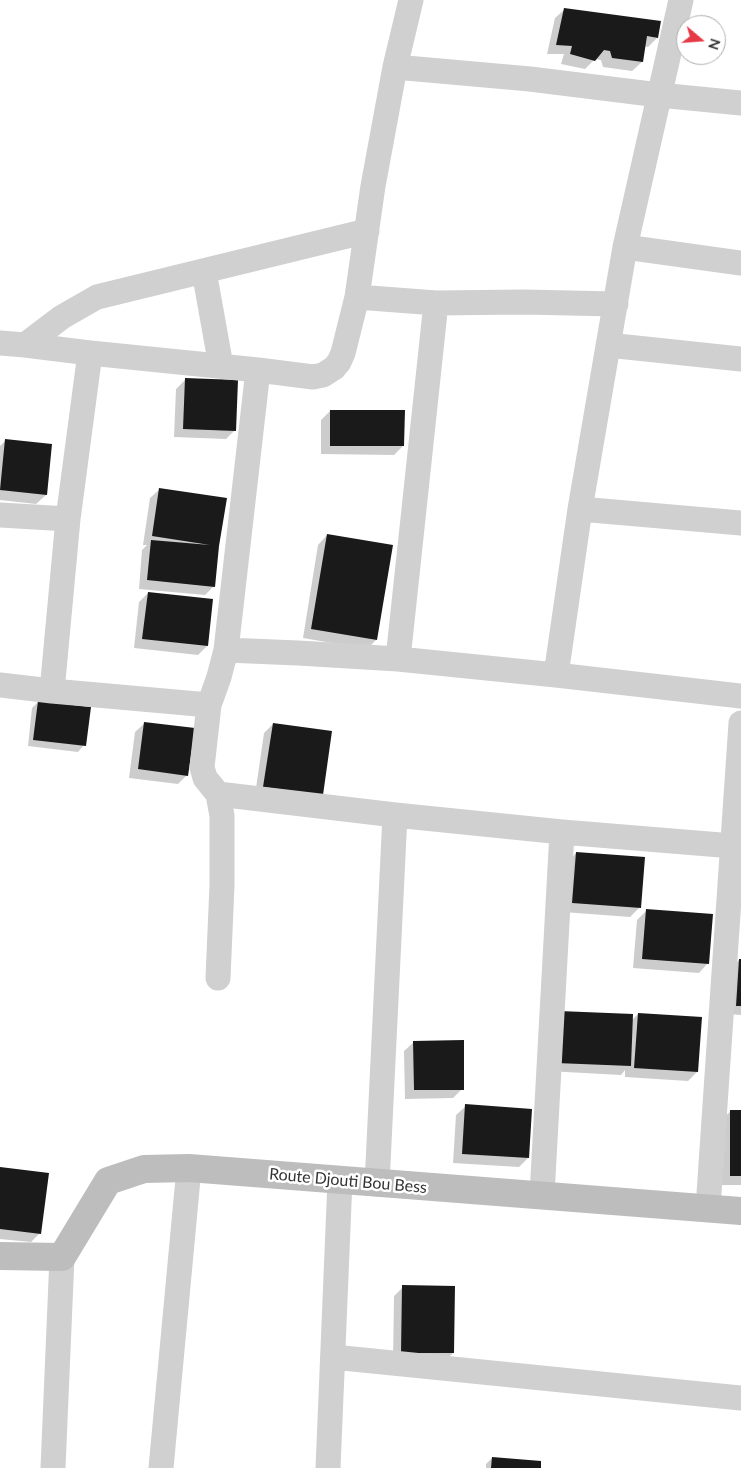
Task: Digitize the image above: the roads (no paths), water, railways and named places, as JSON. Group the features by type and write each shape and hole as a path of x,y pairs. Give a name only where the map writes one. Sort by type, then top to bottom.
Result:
{"main road":[{"name":"Route Djouti Bou Bess","path":"62,1257 108,1181 144,1169 189,1168 741,1211"},
{"path":"0,1256 62,1257"}],"street":[{"path":"0,343 313,377 330,372 339,362 343,353 357,297 373,186 395,67 411,0"},
{"path":"556,675 580,509 626,247 681,0"},
{"path":"395,67 741,103"},
{"path":"25,345 62,316 97,297 366,231"},
{"path":"626,247 741,263"},
{"path":"204,271 221,366"},
{"path":"357,297 436,303 616,304"},
{"path":"398,659 436,303"},
{"path":"608,345 741,358"},
{"path":"52,691 68,519 90,353"},
{"path":"218,978 223,844 222,816 218,794 205,778 202,767 209,705 226,650 258,370"},
{"path":"580,509 741,523"},
{"path":"0,515 68,519"},
{"path":"226,650 398,659 741,696"},
{"path":"0,686 209,705"},
{"path":"708,1208 731,1023 733,846 741,723"},
{"path":"218,794 562,832 733,846"},
{"path":"377,1184 395,815"},
{"path":"542,1195 562,832"},
{"path":"161,1468 189,1168"},
{"path":"328,1468 340,1180"},
{"path":"53,1468 62,1257"},
{"path":"332,1357 741,1398"}]}
